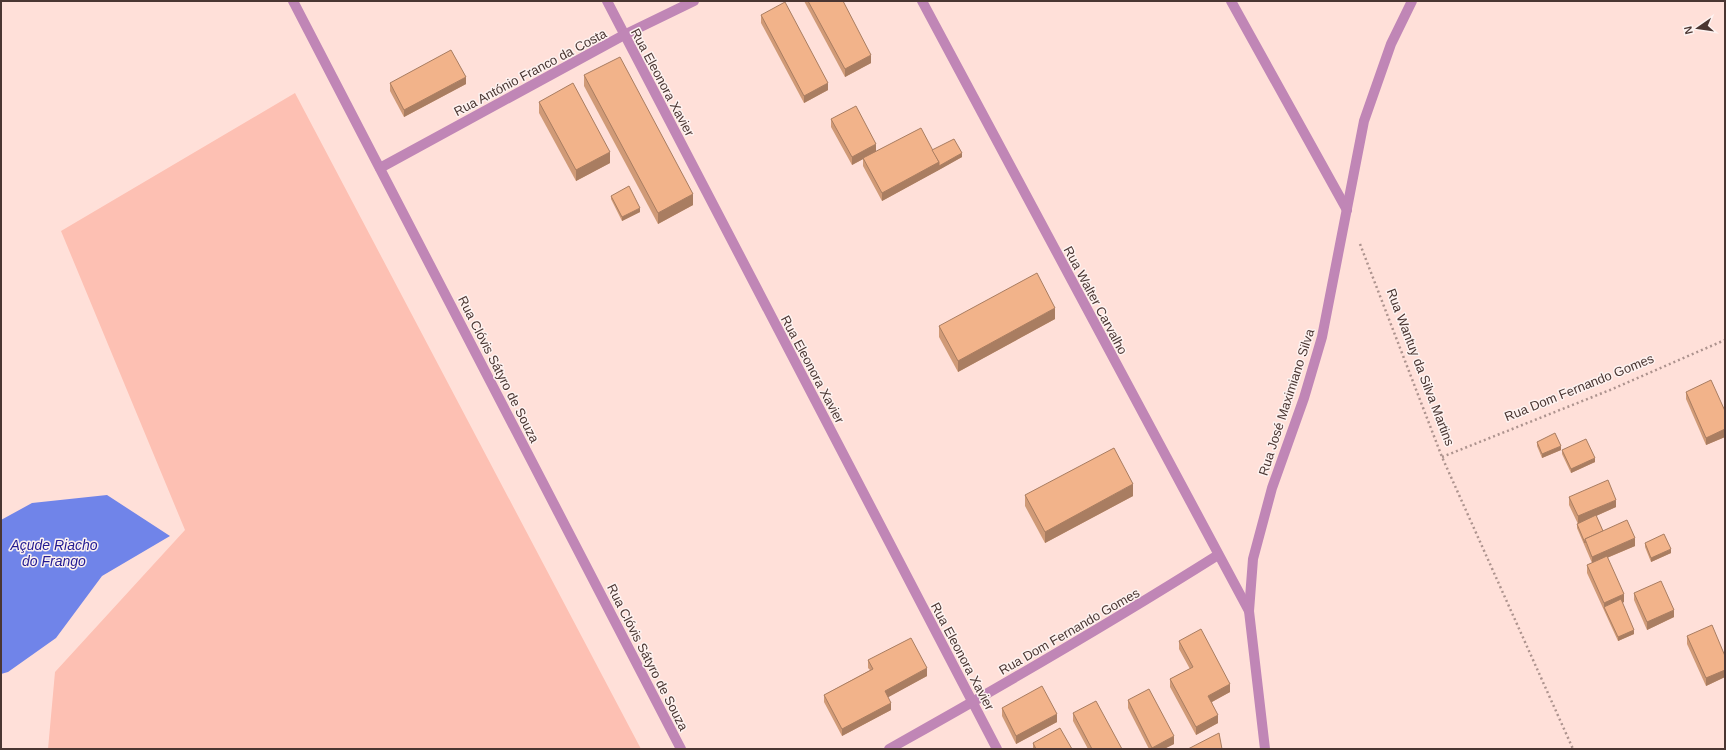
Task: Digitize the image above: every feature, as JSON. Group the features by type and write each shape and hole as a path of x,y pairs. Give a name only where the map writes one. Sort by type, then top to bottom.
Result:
{"street":[{"name":"Rua Clóvis Sátyro de Souza","path":"293,1 681,749"},
{"name":"Rua Eleonora Xavier","path":"607,1 997,749"},
{"name":"Rua António Franco da Costa","path":"380,168 624,35 694,1"},
{"name":"Rua Walter Carvalho","path":"922,1 1249,611"},
{"path":"1231,1 1347,210"},
{"name":"Rua José Maximiano Silva","path":"1265,749 1249,611 1253,559 1272,488 1304,398 1322,337 1364,121 1391,44 1412,1"},
{"name":"Rua Dom Fernando Gomes","path":"889,749 1140,605 1218,555"}],"path":[{"name":"Rua Wantuy da Silva Martins","path":"1358,239 1442,457 1573,749"},
{"name":"Rua Dom Fernando Gomes","path":"1442,457 1610,390 1725,340"}],"shaded area":[{"path":"295,93 641,749 48,749 55,672 185,530 61,231"}],"water":[{"name":"Açude Riacho do Frango","path":"107,495 170,536 102,576 56,638 8,672 1,674 1,520 32,503"}],"building":[{"path":"808,1 843,1 871,55 845,69"},
{"path":"785,2 828,83 804,96 761,15"},
{"path":"451,50 466,77 404,110 390,83"},
{"path":"620,57 693,194 658,213 584,75"},
{"path":"573,83 610,152 576,170 539,102"},
{"path":"856,106 876,144 852,157 831,119"},
{"path":"921,128 939,162 882,193 863,158"},
{"path":"954,139 962,153 939,166 939,162 932,150"},
{"path":"629,186 640,208 622,217 611,196"},
{"path":"1037,273 1055,308 958,361 939,326"},
{"path":"1711,380 1725,411 1725,429 1706,438 1686,392"},
{"path":"1555,433 1561,446 1542,454 1537,442"},
{"path":"1586,439 1595,458 1571,469 1562,450"},
{"path":"1114,448 1133,484 1045,532 1025,495"},
{"path":"1608,480 1616,500 1578,516 1569,497"},
{"path":"1596,515 1603,531 1585,539 1585,543 1577,524"},
{"path":"1627,520 1635,538 1592,557 1585,539"},
{"path":"1664,534 1671,549 1651,558 1645,543"},
{"path":"1607,556 1624,594 1604,603 1587,565"},
{"path":"1661,581 1674,610 1647,622 1634,593"},
{"path":"1621,599 1634,630 1618,637 1604,607"},
{"path":"1712,625 1725,656 1725,670 1706,678 1687,636"},
{"path":"1201,629 1230,684 1208,696 1218,715 1196,727 1170,679 1193,667 1179,641"},
{"path":"911,638 927,668 885,691 891,703 842,729 824,695 873,669 868,660"},
{"path":"1042,686 1057,714 1016,736 1002,708"},
{"path":"1149,689 1174,736 1152,748 1128,700"},
{"path":"1096,701 1122,749 1092,749 1073,713"},
{"path":"1060,728 1072,749 1036,749 1033,743"},
{"path":"1219,733 1222,749 1188,749"}]}
